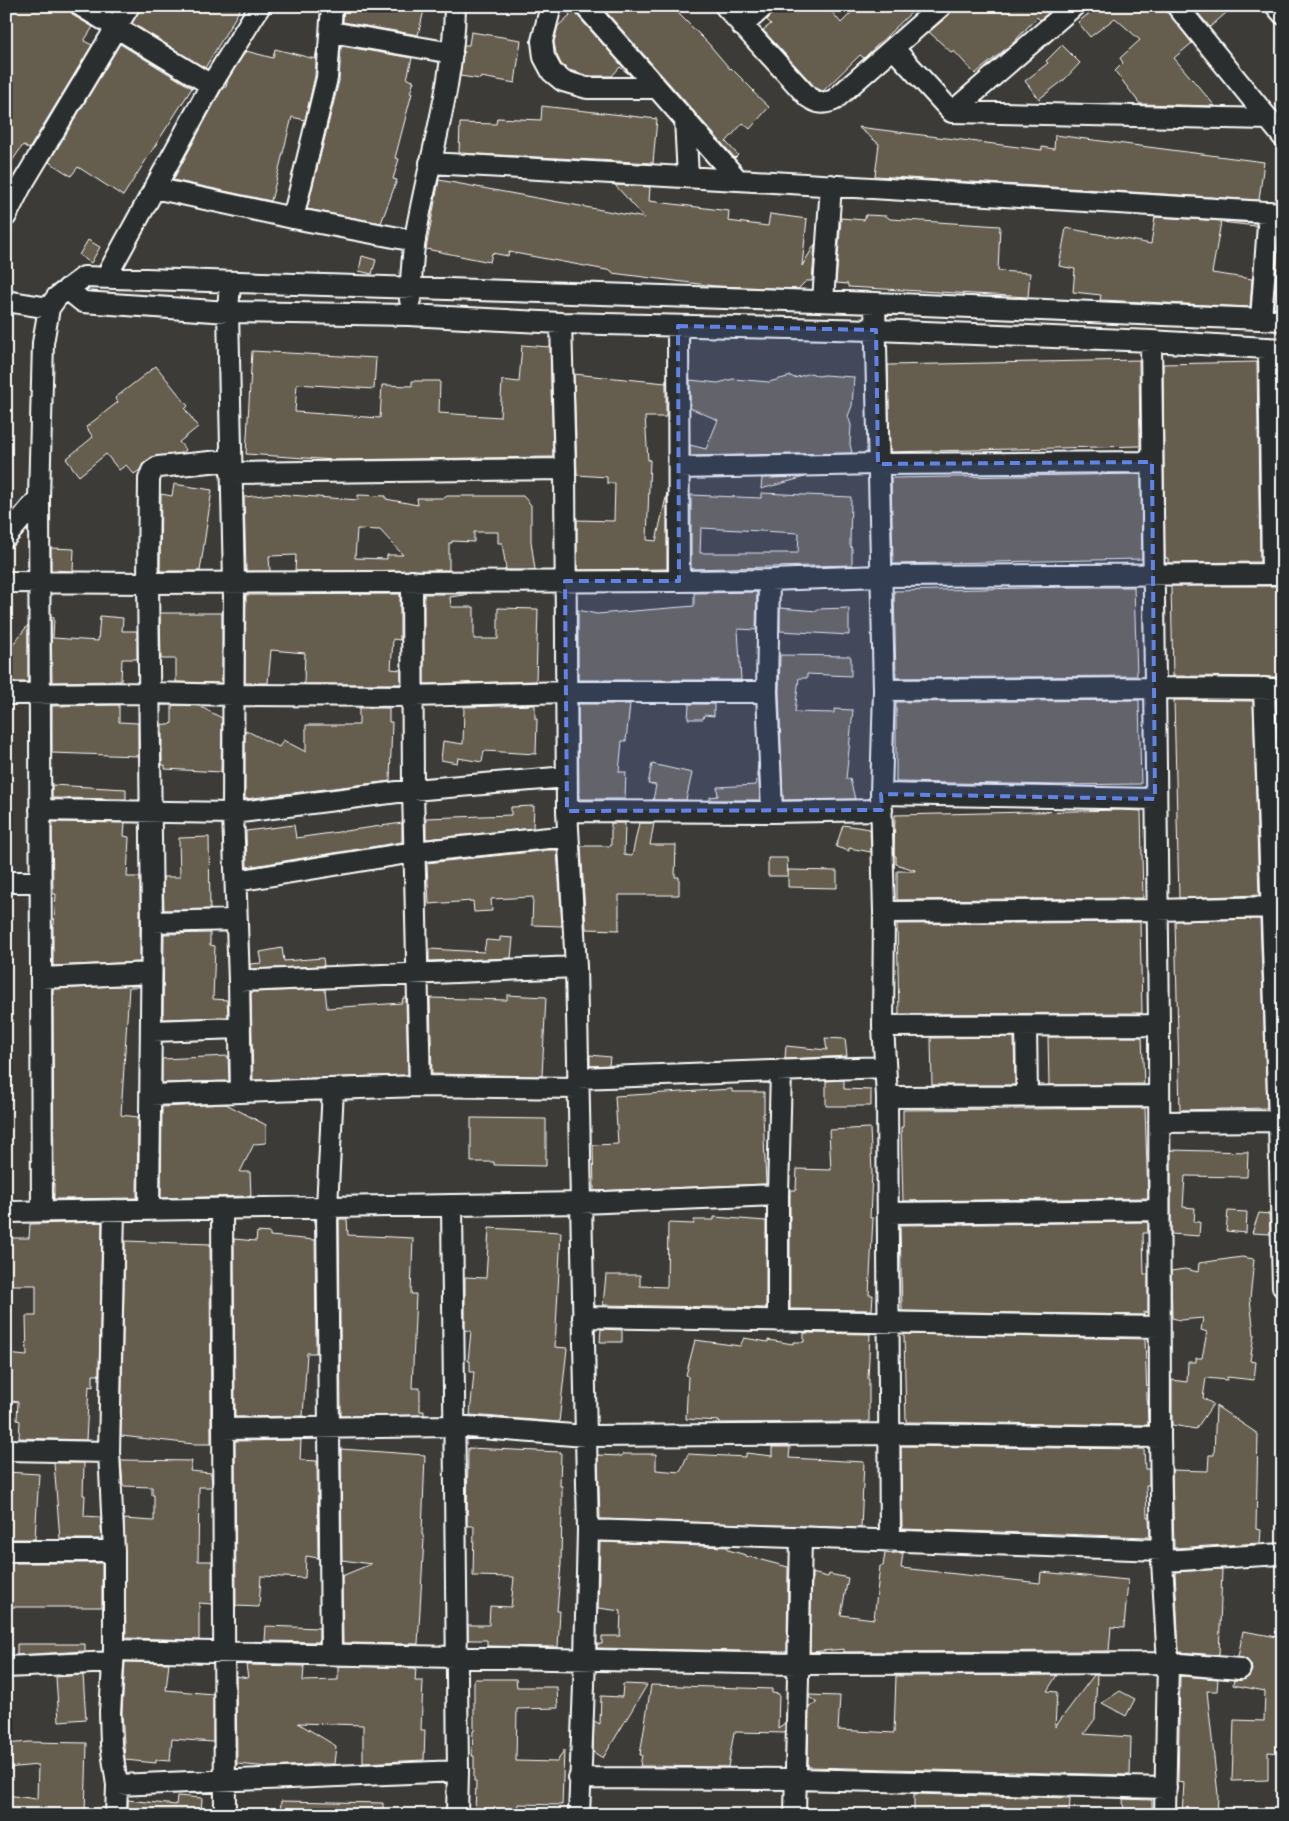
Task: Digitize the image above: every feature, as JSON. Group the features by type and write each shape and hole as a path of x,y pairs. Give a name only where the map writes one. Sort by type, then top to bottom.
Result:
{"street":[{"path":"81,6 211,86"},
{"path":"6,216 21,186 129,6"},
{"path":"106,277 211,86 260,6"},
{"path":"293,218 326,78 332,6"},
{"path":"409,315 414,241 447,88 452,53 455,6"},
{"path":"551,6 542,41 544,57 552,72 563,81 587,88 657,88"},
{"path":"585,6 738,180"},
{"path":"725,6 808,97 816,103 825,104 834,100 941,6"},
{"path":"742,26 764,6"},
{"path":"952,112 1074,6"},
{"path":"1177,6 1283,137"},
{"path":"1276,6 1283,14"},
{"path":"330,32 452,53"},
{"path":"894,49 952,112 1269,120"},
{"path":"685,119 688,177"},
{"path":"430,163 831,185 1276,213 1261,319"},
{"path":"823,301 831,185"},
{"path":"154,188 293,218 414,241"},
{"path":"42,1211 39,498 43,343 49,308 57,297 84,277 823,301 1283,320"},
{"path":"230,282 228,312 234,582 233,813 241,1092"},
{"path":"6,582 679,581 880,576 1277,574 1276,349 1151,341 876,330 561,323 409,315 228,312 82,302 67,290"},
{"path":"6,302 49,308"},
{"path":"875,303 884,690 881,802 884,912 884,1026 887,1097 890,1542"},
{"path":"561,323 565,469 567,811 576,966 588,1530 579,1815"},
{"path":"678,326 679,581"},
{"path":"1151,341 1159,1026 1160,1437 1162,1556 1168,1663 1164,1815"},
{"path":"679,468 1152,462"},
{"path":"149,1210 152,922 148,583 149,479 152,471 161,466 565,469"},
{"path":"6,537 39,498"},
{"path":"770,580 767,692 772,812"},
{"path":"412,581 413,790 420,1086"},
{"path":"884,690 1273,688 1272,907 1283,1287"},
{"path":"6,694 150,693 412,696 567,692 767,692"},
{"path":"40,810 233,813 413,790 567,777"},
{"path":"567,811 772,812 881,802 1155,799"},
{"path":"236,881 414,852 568,836"},
{"path":"6,882 40,882"},
{"path":"884,912 1157,910 1272,907"},
{"path":"152,922 237,920"},
{"path":"239,981 576,966"},
{"path":"41,978 150,973"},
{"path":"884,1026 1159,1026"},
{"path":"1026,1026 1026,1096"},
{"path":"152,1031 240,1028"},
{"path":"150,1095 578,1083 781,1070 886,1067"},
{"path":"778,1320 781,1070"},
{"path":"331,1655 327,1207 333,1089"},
{"path":"887,1097 1159,1096"},
{"path":"1159,1122 1279,1121"},
{"path":"6,1212 581,1204 778,1195"},
{"path":"452,1205 457,1815"},
{"path":"222,1209 224,1815"},
{"path":"114,1210 109,1452 114,1551 113,1656 110,1712 111,1744 117,1785 116,1815"},
{"path":"888,1213 1159,1210"},
{"path":"583,1317 1159,1327"},
{"path":"223,1429 454,1426 586,1436 890,1434 1160,1437"},
{"path":"6,1450 109,1452"},
{"path":"588,1530 890,1542 1162,1556 1283,1554"},
{"path":"795,1815 801,1538"},
{"path":"6,1551 114,1551"},
{"path":"6,1667 113,1656 224,1653 797,1664 1168,1663 1240,1669"},
{"path":"117,1785 458,1771"},
{"path":"579,1778 796,1778 1166,1788"}],"highlighted area":[{"path":"678,326 876,330 878,464 1152,462 1155,799 881,794 882,810 567,811 565,581 679,581"}],"building":[{"path":"6,6 69,6 74,16 93,27 84,41 92,45 29,149 23,145 6,170"},
{"path":"141,6 242,6 205,68 132,23"},
{"path":"371,6 425,6 418,35 343,22 344,7 369,14"},
{"path":"563,6 573,6 576,14 631,76 620,67 612,76 589,76 569,70 561,64 554,42 558,26 570,15"},
{"path":"601,6 606,6 611,12 618,6 671,6 708,43 730,69 769,107 750,129 743,123 726,142 738,155 735,158"},
{"path":"776,6 827,6 841,23 858,6 867,6 872,11 877,6 918,6 864,58 860,55 823,91 816,88 763,30 771,24 767,20"},
{"path":"953,6 1056,6 1040,20 1037,17 1013,43 975,74 954,51 952,53 929,32 949,15"},
{"path":"1099,6 1165,6 1168,13 1192,43 1174,58 1215,106 1140,104 1115,71 1123,63 1120,58 1140,40 1115,18 1090,37 1078,22"},
{"path":"1192,6 1234,6 1210,27"},
{"path":"471,32 521,40 515,83 481,77 480,79 460,76 464,45 469,45"},
{"path":"120,44 192,88 123,196 78,167 71,176 49,162"},
{"path":"1062,45 1080,63 1064,80 1039,99 1025,81 1048,63 1046,61"},
{"path":"341,46 412,58 407,79 414,81 395,158 399,159 393,179 397,180 381,223 307,209 339,81"},
{"path":"317,48 315,76 305,120 292,117 271,201 173,180 221,91 226,87 228,79 246,51 273,58 275,49 315,59"},
{"path":"542,106 657,119 653,163 459,153 460,123 496,124 497,118 541,120"},
{"path":"858,127 1042,150 1042,147 1054,149 1055,135 1264,162 1259,200 875,176 879,144"},
{"path":"439,180 645,218 615,185 650,187 649,201 729,211 728,221 768,226 770,214 807,219 802,266 815,244 812,281 806,281 798,289 715,286 612,273 612,271 509,252 508,256 492,253 490,262 426,249"},
{"path":"866,215 886,216 890,219 1000,226 998,271 1030,273 1028,297 848,287 848,284 836,283 841,218 864,220"},
{"path":"1155,217 1256,223 1256,226 1221,222 1212,273 1252,279 1250,307 1100,300 1101,295 1073,292 1075,269 1059,266 1066,228 1151,244"},
{"path":"88,240 100,247 91,263 79,255"},
{"path":"1278,252 1283,253 1283,308 1274,308"},
{"path":"362,256 376,260 372,274 359,271"},
{"path":"522,345 550,347 553,457 334,460 246,454 252,351 376,358 374,389 297,384 295,412 380,418 382,385 412,386 412,381 440,381 439,413 500,417 502,380 519,382"},
{"path":"1139,360 1140,446 890,452 888,365"},
{"path":"1257,362 1260,562 1168,563 1168,558 1165,558 1163,364"},
{"path":"156,366 188,406 185,409 198,427 179,442 186,450 183,453 152,457 134,474 126,465 119,470 106,454 79,476 66,459 93,437 86,427 118,402 115,398"},
{"path":"811,373 818,376 854,377 852,406 848,416 851,425 850,444 852,453 690,456 690,445 706,449 718,420 690,408 690,380 718,383 733,379 769,382"},
{"path":"574,374 666,383 666,417 645,417 648,460 650,460 647,540 656,541 667,493 667,569 577,570 577,520 614,521 615,483 607,483 607,477 577,475"},
{"path":"1141,474 1142,559 893,564 891,478"},
{"path":"805,477 761,489 762,478"},
{"path":"174,484 212,490 200,571 160,571 161,494 172,496"},
{"path":"761,493 851,497 850,546 852,548 852,565 691,569 691,495 761,498","holes":["701,528 799,533 798,553 700,553"]},
{"path":"275,494 358,500 358,495 386,496 386,499 418,505 417,498 523,496 531,505 531,541 535,570 505,570 502,543 498,543 498,532 474,532 474,542 452,541 452,543 449,543 449,570 295,571 296,555 269,556 270,571 246,571 244,497","holes":["357,529 380,530 403,555 387,555 387,559 355,558"]},
{"path":"51,548 74,549 73,571 51,570"},
{"path":"1171,586 1281,586 1281,599 1283,599 1283,677 1173,676"},
{"path":"1134,587 1137,676 896,678 894,591"},
{"path":"757,592 756,630 738,629 741,680 578,680 578,610 597,614 694,606 694,593"},
{"path":"400,594 400,640 393,639 391,669 401,670 401,684 304,684 305,653 271,650 268,683 245,683 246,595"},
{"path":"424,594 472,594 450,597 451,607 474,607 474,639 498,639 498,608 538,609 536,681 424,684"},
{"path":"780,608 817,611 817,609 849,608 849,635 780,631"},
{"path":"160,613 222,613 222,683 176,682 176,659 161,659"},
{"path":"51,616 54,618 53,638 98,641 100,616 123,618 122,631 137,631 137,659 122,659 121,681 52,682"},
{"path":"28,625 28,682 11,682 6,679 6,653"},
{"path":"780,655 850,656 851,676 807,674 807,678 799,678 795,712 834,713 834,709 853,710 846,779 850,779 855,799 783,800 779,692"},
{"path":"1139,700 1141,784 1059,785 896,782 896,702"},
{"path":"1174,700 1253,701 1259,895 1179,898"},
{"path":"1276,701 1283,701 1283,886"},
{"path":"578,704 630,704 626,741 622,741 619,772 626,772 625,799 579,799"},
{"path":"689,704 714,704 714,716 704,715 703,719 688,719"},
{"path":"119,705 119,722 138,723 138,756 52,753 52,706"},
{"path":"172,705 199,706 222,718 221,772 165,769 165,765 162,765 162,724 170,725 172,723"},
{"path":"535,705 535,719 537,719 536,754 484,751 482,762 458,758 457,763 441,760 443,741 463,744 464,707"},
{"path":"359,708 389,708 389,722 392,722 390,781 245,799 245,730 279,747 283,740 306,752 306,725 359,725"},
{"path":"758,762 760,800 710,800 710,797 718,796 717,787 756,785"},
{"path":"652,764 692,773 686,800 653,800 656,785 648,784"},
{"path":"52,785 126,789 126,799 52,798"},
{"path":"534,806 533,828 426,839 426,818 511,815 511,807"},
{"path":"1141,811 1143,898 897,900 897,871 915,870 896,864 896,856 894,856 895,815"},
{"path":"52,822 125,823 124,836 129,837 127,877 140,877 140,962 53,966 53,925 56,894 53,894"},
{"path":"402,823 402,842 247,867 246,831 294,825 296,838"},
{"path":"611,823 625,823 624,855 632,856 639,823 654,823 650,845 676,845 675,877 679,877 679,895 619,895 619,930 586,929 581,846 611,846"},
{"path":"843,825 870,829 871,852 849,848 849,851 836,847"},
{"path":"209,837 210,909 164,910 163,877 180,877 179,838"},
{"path":"544,850 557,850 562,926 532,925 533,897 491,899 492,911 474,912 473,901 429,904 427,863 541,851 542,853"},
{"path":"768,858 787,858 788,876 768,876"},
{"path":"788,870 837,871 837,888 788,887"},
{"path":"1260,919 1267,1108 1180,1110 1175,921"},
{"path":"1140,922 1142,1013 899,1014 897,924"},
{"path":"210,933 210,945 215,946 213,999 227,1000 228,1017 163,1019 164,934"},
{"path":"500,937 513,938 511,958 429,961 429,949 484,952 486,940 500,941"},
{"path":"282,948 284,961 323,958 324,966 250,969 250,964 262,963 260,952"},
{"path":"139,985 139,987 129,987 121,1115 138,1117 137,1198 54,1199 53,989"},
{"path":"325,989 327,1008 402,1003 403,998 406,998 408,1075 253,1080 251,992"},
{"path":"507,995 546,997 542,1076 432,1074 430,998 507,1000"},
{"path":"1014,1037 1015,1085 932,1085 931,1038"},
{"path":"1048,1037 1142,1037 1144,1084 1049,1085"},
{"path":"825,1038 845,1039 847,1056 785,1059 786,1046 827,1050"},
{"path":"590,1055 610,1057 609,1065 590,1066"},
{"path":"228,1056 229,1081 162,1083 162,1059"},
{"path":"844,1080 844,1089 871,1090 871,1106 826,1106 826,1081"},
{"path":"732,1089 732,1092 764,1092 766,1184 594,1191 593,1145 618,1144 615,1096"},
{"path":"226,1104 266,1125 266,1143 254,1144 240,1172 250,1172 251,1196 161,1198 162,1107"},
{"path":"1145,1108 1148,1198 903,1201 901,1127 903,1127 903,1110"},
{"path":"471,1118 546,1119 546,1166 494,1165 494,1162 471,1162"},
{"path":"870,1128 872,1173 870,1218 873,1218 869,1295 873,1295 872,1310 790,1309 790,1190 796,1190 797,1169 831,1170 829,1130"},
{"path":"1171,1150 1248,1152 1247,1177 1185,1176 1183,1207 1195,1208 1194,1222 1200,1222 1199,1236 1171,1234"},
{"path":"1228,1211 1247,1212 1246,1233 1226,1231"},
{"path":"1259,1213 1269,1214 1270,1234 1252,1233"},
{"path":"714,1217 766,1221 766,1308 603,1305 606,1275 640,1275 640,1286 667,1287 668,1223 694,1224 694,1220 714,1220"},
{"path":"315,1219 316,1353 307,1353 303,1416 235,1417 234,1239 256,1241 257,1232 270,1233 270,1236 315,1240"},
{"path":"339,1219 347,1219 348,1235 413,1238 411,1294 416,1294 412,1388 420,1388 420,1411 424,1411 424,1415 341,1416"},
{"path":"102,1222 99,1375 93,1375 93,1387 89,1386 86,1440 19,1438 18,1402 6,1400 6,1354 27,1356 26,1316 36,1316 36,1285 6,1285 6,1238 29,1238 30,1224"},
{"path":"1148,1222 1148,1233 1143,1233 1144,1274 1148,1274 1148,1313 1144,1312 1144,1315 902,1311 900,1225"},
{"path":"489,1228 561,1232 555,1347 567,1348 559,1422 470,1415 474,1372 470,1372 470,1361 468,1361 471,1331 465,1330 465,1277 486,1278"},
{"path":"125,1241 210,1244 211,1444 194,1444 121,1436"},
{"path":"1242,1257 1254,1259 1250,1299 1254,1335 1250,1361 1256,1362 1254,1380 1227,1377 1227,1380 1206,1378 1203,1398 1213,1404 1196,1429 1172,1425 1172,1380 1187,1382 1188,1362 1196,1362 1196,1358 1202,1358 1207,1332 1201,1330 1203,1318 1180,1320 1172,1318 1171,1271 1185,1269 1198,1272 1199,1263"},
{"path":"601,1329 622,1330 622,1342 600,1342"},
{"path":"804,1333 870,1334 869,1422 719,1423 719,1421 686,1419 688,1376 686,1375 695,1340 740,1346 744,1338 793,1344 793,1342 804,1342"},
{"path":"904,1334 1145,1339 1148,1425 906,1422"},
{"path":"1216,1406 1258,1434 1256,1529 1261,1530 1260,1543 1174,1548 1172,1470 1208,1471 1209,1455 1214,1455"},
{"path":"301,1440 300,1460 317,1461 318,1558 306,1556 305,1578 261,1576 259,1607 236,1606 235,1441"},
{"path":"901,1446 1144,1449 1145,1469 1149,1469 1149,1485 1146,1485 1150,1537 902,1529"},
{"path":"772,1447 790,1447 789,1458 864,1462 861,1528 600,1519 598,1455 656,1454 656,1470 680,1472 688,1454 746,1457 746,1453 772,1456"},
{"path":"468,1448 561,1452 560,1486 562,1486 562,1507 561,1564 557,1611 560,1611 558,1647 487,1646 487,1640 468,1640 468,1625 489,1625 490,1606 511,1607 514,1577 473,1576 474,1526 467,1526"},
{"path":"341,1449 425,1455 422,1533 424,1539 418,1644 343,1643 342,1576 371,1564 342,1560"},
{"path":"121,1460 192,1461 190,1471 211,1473 212,1487 199,1487 198,1561 212,1561 212,1604 199,1603 199,1640 126,1638 124,1519 154,1521 154,1495 152,1495 152,1487 123,1486"},
{"path":"54,1463 84,1463 84,1516 100,1517 102,1539 60,1539"},
{"path":"6,1472 39,1474 35,1539 6,1539"},
{"path":"600,1542 728,1547 728,1550 746,1556 788,1567 787,1652 597,1648 597,1644 602,1644 602,1636 620,1636 621,1611 598,1608"},
{"path":"885,1553 903,1553 901,1568 1040,1583 1041,1572 1128,1580 1124,1628 1111,1627 1109,1651 844,1652 844,1649 810,1652 812,1573 828,1577 829,1574 848,1578 841,1615 874,1619 880,1566 883,1566"},
{"path":"6,1563 102,1563 102,1607 6,1607"},
{"path":"1222,1569 1219,1655 1179,1652 1175,1572"},
{"path":"266,1626 319,1628 319,1642 265,1641"},
{"path":"1243,1631 1283,1638 1283,1674 1279,1697 1283,1697 1283,1753 1268,1752 1268,1780 1232,1781 1234,1720 1264,1721 1265,1691 1233,1685 1234,1680 1245,1679 1252,1670 1251,1664 1247,1660 1238,1657"},
{"path":"17,1644 85,1644 85,1651 17,1655"},
{"path":"125,1662 169,1663 166,1690 213,1694 213,1742 172,1739 170,1761 156,1760 156,1763 125,1760 122,1712"},
{"path":"246,1665 304,1666 303,1681 338,1680 338,1666 416,1668 415,1681 423,1681 421,1730 425,1730 424,1760 363,1763 363,1725 298,1723 336,1746 334,1764 269,1767 237,1764 236,1676 248,1678"},
{"path":"83,1675 86,1719 59,1721 56,1677"},
{"path":"1057,1675 1047,1691 1057,1692 1055,1727 1094,1675 1097,1675 1095,1719 1084,1734 1131,1737 1130,1775 808,1767 809,1707 817,1703 809,1695 840,1696 838,1730 894,1733 896,1676"},
{"path":"1180,1676 1218,1679 1217,1691 1207,1691 1218,1795 1217,1815 1182,1815 1184,1783 1178,1782"},
{"path":"474,1679 516,1679 517,1687 557,1687 558,1708 517,1709 516,1761 557,1762 564,1750 562,1805 518,1804 517,1815 475,1815 476,1781 474,1781 474,1756 472,1756"},
{"path":"623,1684 647,1685 603,1758 593,1752 594,1721 600,1724 601,1696 622,1697"},
{"path":"651,1685 772,1689 772,1693 779,1694 778,1728 785,1723 785,1733 734,1732 728,1767 640,1766"},
{"path":"1120,1691 1135,1699 1126,1716 1102,1703"},
{"path":"29,1742 87,1743 85,1815 6,1815 6,1795 37,1799 38,1765 6,1768 6,1744"},
{"path":"914,1794 1070,1798 1069,1815 1005,1815 1005,1807 978,1807 978,1815 914,1815"},
{"path":"177,1796 202,1798 201,1815 128,1815 128,1800 176,1805"},
{"path":"1123,1799 1152,1800 1152,1815 1124,1815"},
{"path":"281,1801 383,1803 383,1815 280,1815"}]}
